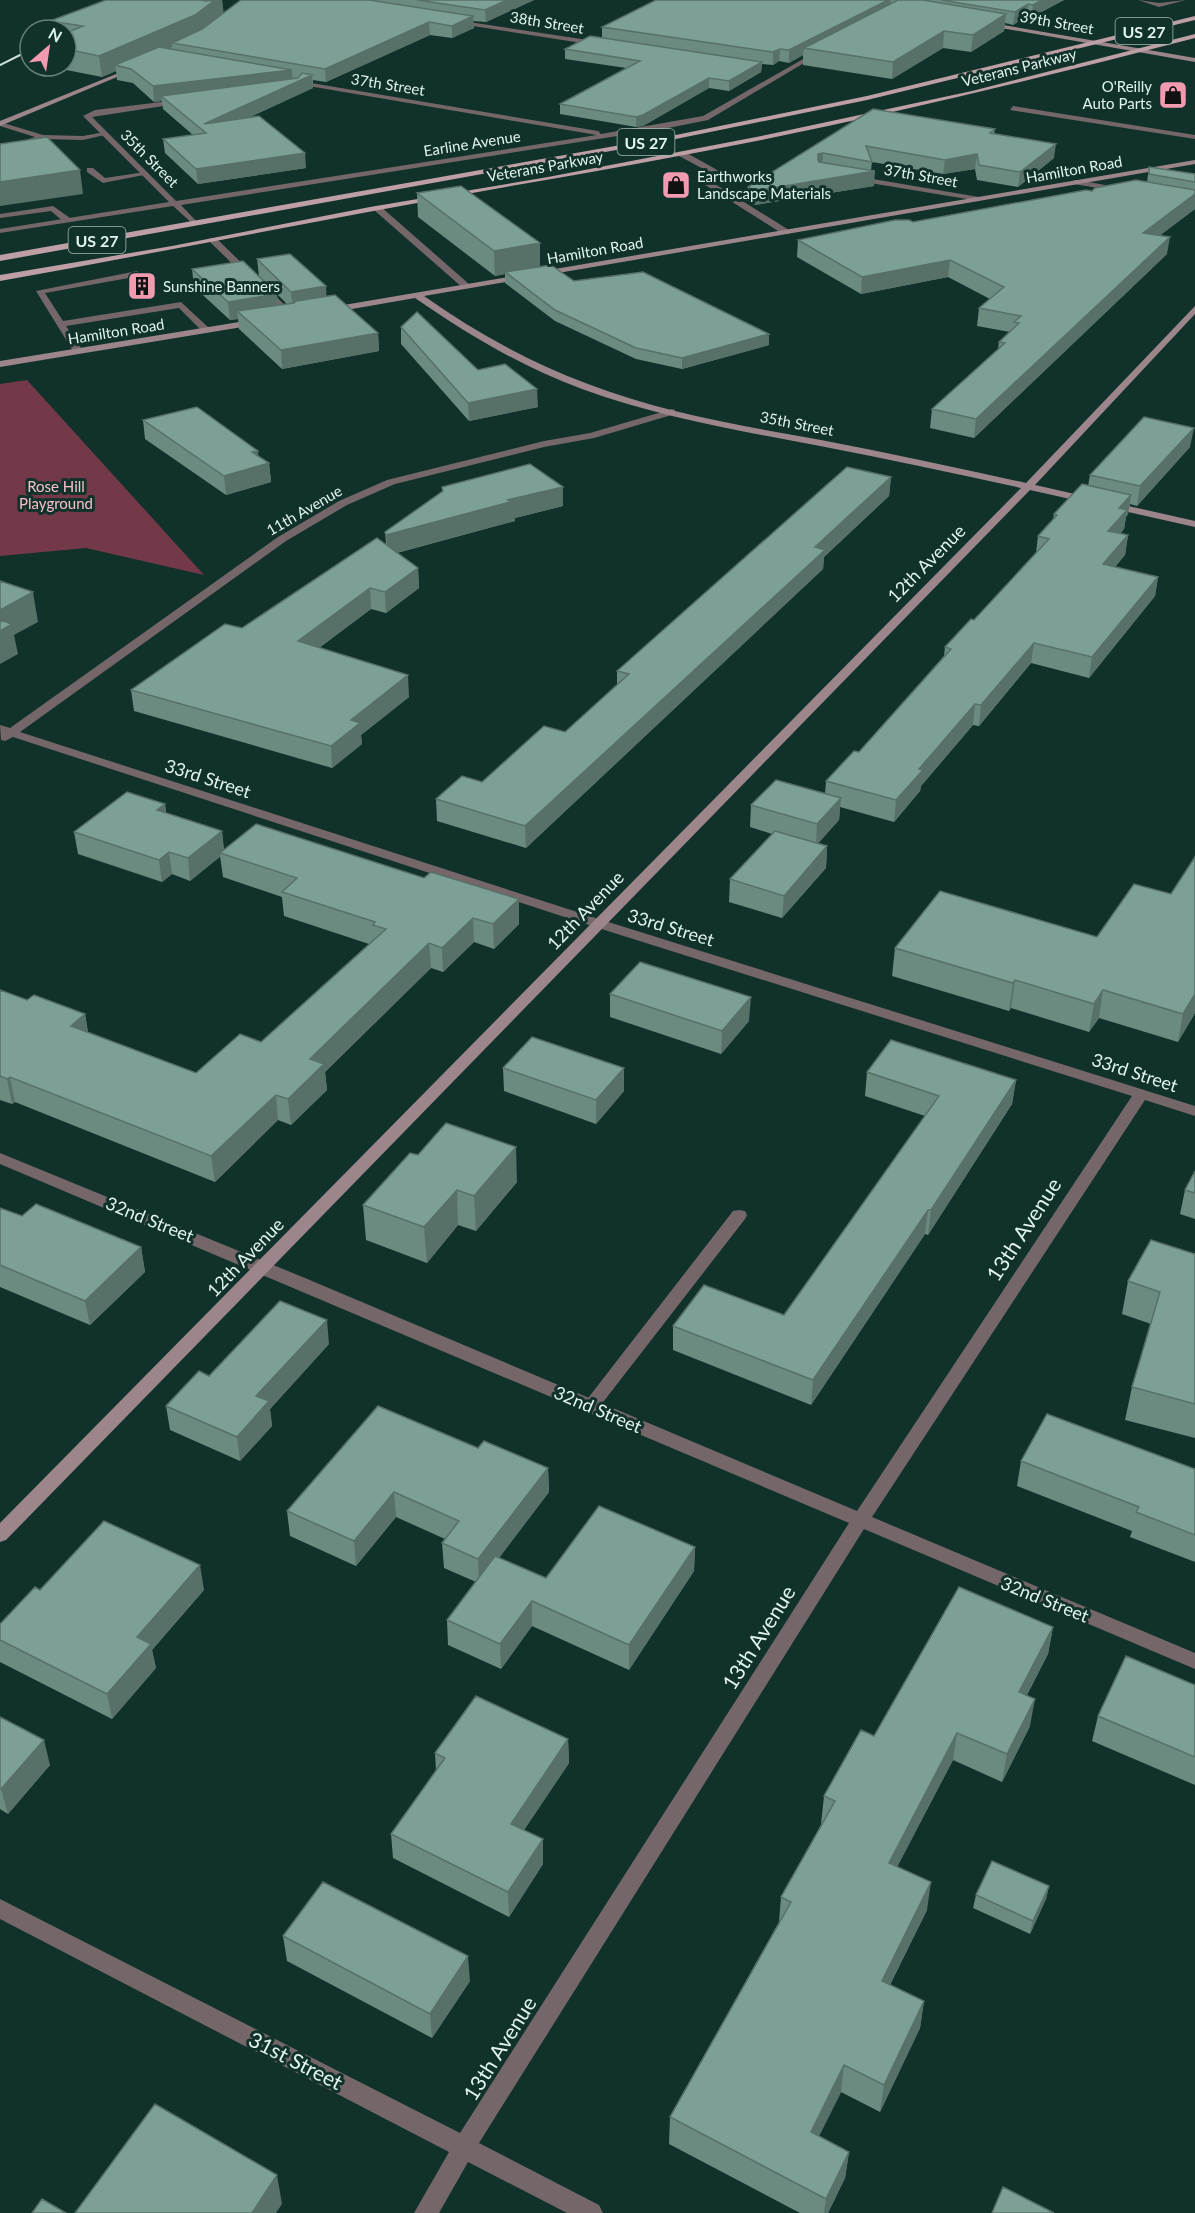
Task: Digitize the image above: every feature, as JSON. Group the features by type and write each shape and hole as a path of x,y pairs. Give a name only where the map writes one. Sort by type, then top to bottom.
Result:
{"main road":[{"name":"Veterans Parkway","path":"0,258 677,136 867,98 1195,18"},
{"name":"Veterans Parkway","path":"0,278 682,153 972,93 1195,36"}],"street":[{"path":"1141,0 1159,6 1183,0"},
{"name":"38th Street","path":"446,21 609,45"},
{"name":"39th Street","path":"982,23 1195,60"},
{"name":"Earline Avenue","path":"0,231 612,136 705,118 783,71 832,46"},
{"path":"0,124 139,66"},
{"path":"771,70 783,71"},
{"name":"37th Street","path":"278,79 612,136"},
{"path":"290,88 314,86"},
{"name":"35th Street","path":"194,222 87,116 88,114 196,100"},
{"path":"1013,108 1195,137"},
{"path":"0,124 42,137 83,138 105,134"},
{"path":"0,152 42,137"},
{"path":"682,153 716,173 705,181 786,232"},
{"name":"Hamilton Road","path":"314,313 1195,162"},
{"path":"90,170 103,181 145,174"},
{"name":"37th Street","path":"844,176 979,199"},
{"path":"1077,182 1136,192"},
{"path":"0,216 53,208 67,220"},
{"path":"377,208 466,286"},
{"path":"0,216 14,229"},
{"path":"213,240 292,317"},
{"path":"78,351 40,291 137,274"},
{"name":"35th Street","path":"415,294 458,325 514,356 586,387 672,412 1029,485 1195,524"},
{"path":"60,324 181,305 206,330"},
{"name":"12th Avenue","path":"0,1535 597,923 1029,485 1195,309"},
{"path":"281,318 303,315"},
{"name":"Hamilton Road","path":"0,364 270,320"},
{"name":"11th Avenue","path":"4,734 282,539 343,503 391,482 544,444 591,436 672,412"},
{"name":"33rd Street","path":"4,734 1195,1111"},
{"name":"13th Avenue","path":"426,2213 464,2147 859,1522 1142,1093"},
{"name":"32nd Street","path":"0,1158 262,1265 859,1522 1195,1661"},
{"path":"591,1406 739,1215"},
{"name":"31st Street","path":"0,1908 591,2213"}],"green space":[{"name":"Rose Hill Playground","path":"27,380 204,575 86,548 0,556 0,384"}],"building":[{"path":"106,0 215,0 195,15 99,56 78,52 78,28 83,26 78,25 78,18 58,18"},
{"path":"241,0 369,0 473,16 452,26 429,22 325,69 172,43 202,29"},
{"path":"417,0 507,0 485,10"},
{"path":"656,0 888,0 789,50 780,49 773,52 602,27"},
{"path":"898,0 923,0 1006,14 973,35 944,31 893,62 804,48"},
{"path":"941,0 1042,0 1033,5 1028,4 1015,12"},
{"path":"590,36 762,62 729,81 709,78 636,117 560,104 640,61 565,49"},
{"path":"159,47 292,70 153,86 131,69 115,65"},
{"path":"302,73 312,75 204,124 259,116 305,153 196,169 163,139 206,133 161,96 298,78"},
{"path":"873,109 995,129 990,133 1056,144 1020,172 979,165 977,154 945,160 866,146 872,162 823,153 818,154 818,160 875,171 754,191 748,187"},
{"path":"47,137 80,170 0,182 0,144"},
{"path":"1149,167 1195,174 1195,182 1149,174"},
{"path":"1136,180 1195,190 1195,194 1143,233 1170,237 976,419 932,409 1005,343 999,342 1019,323 1014,322 1021,316 979,308 1004,287 950,260 862,277 798,240 895,220 913,222 1086,190 1092,191 1095,188"},
{"path":"461,186 540,243 494,251 417,193"},
{"path":"290,254 326,286 291,292 257,259"},
{"path":"243,261 277,294 228,302 192,269"},
{"path":"551,265 574,281 643,272 769,334 682,358 636,348 555,310 505,272"},
{"path":"335,295 378,333 281,350 237,311 294,303"},
{"path":"417,312 478,370 505,364 537,389 468,403 401,327"},
{"path":"197,407 258,451 252,452 269,463 224,476 143,420"},
{"path":"1144,417 1194,428 1140,486 1090,475"},
{"path":"530,464 563,487 507,500 514,501 386,535 385,532 443,491 442,487"},
{"path":"847,467 891,477 815,547 825,550 525,826 436,799 462,776 482,782 544,726 565,732 629,674 617,671"},
{"path":"1082,484 1131,495 1119,508 1127,510 1108,531 1128,535 1103,564 1158,577 1092,657 1034,643 981,705 975,704 919,769 923,770 896,800 826,781 854,751 859,752 951,649 945,647 971,619 974,620 1049,539 1038,536 1057,515 1054,514"},
{"path":"377,538 418,568 385,592 370,588 298,641 408,675 351,720 360,723 331,746 131,690 225,624 242,628"},
{"path":"0,581 33,592 0,610"},
{"path":"0,620 12,624 0,631"},
{"path":"776,780 841,798 817,824 751,805"},
{"path":"127,792 165,804 157,810 222,831 188,858 169,852 159,860 74,832"},
{"path":"256,824 424,878 431,872 519,899 493,924 473,918 442,948 429,943 310,1059 324,1064 288,1099 276,1095 211,1156 10,1077 7,1079 0,1076 0,990 27,1000 34,995 85,1014 71,1026 196,1073 240,1034 261,1042 386,929 373,925 375,922 282,892 297,878 220,853"},
{"path":"775,831 827,846 784,896 730,879"},
{"path":"1195,857 1195,994 1183,1014 1103,990 1094,1004 895,948 940,891 1097,937 1134,884 1171,894"},
{"path":"640,962 751,997 722,1031 610,994"},
{"path":"532,1037 624,1068 596,1100 503,1068"},
{"path":"891,1040 1016,1080 931,1210 928,1210 813,1380 673,1326 704,1285 784,1315 939,1096 867,1072"},
{"path":"446,1123 516,1147 474,1196 457,1190 424,1227 363,1205 410,1153 418,1155"},
{"path":"1195,1171 1195,1193 1185,1190"},
{"path":"36,1204 141,1247 85,1301 0,1265 0,1208 22,1216"},
{"path":"1151,1240 1195,1254 1195,1404 1132,1387 1160,1292 1128,1281"},
{"path":"280,1301 327,1320 256,1396 269,1401 237,1437 166,1406 199,1371 209,1376"},
{"path":"378,1406 478,1448 484,1441 548,1468 478,1559 442,1543 459,1521 394,1492 354,1541 287,1511"},
{"path":"1047,1414 1195,1469 1195,1535 1136,1512 1139,1507 1021,1461"},
{"path":"599,1506 695,1547 629,1645 532,1601 500,1644 447,1620 495,1556 546,1578"},
{"path":"104,1521 200,1565 137,1637 151,1644 107,1694 0,1640 0,1624 35,1587 40,1590"},
{"path":"959,1587 1053,1627 1019,1692 1035,1699 1007,1754 957,1733 889,1863 931,1882 882,1981 924,2001 884,2085 844,2065 811,2132 849,2152 826,2199 670,2117 791,1902 781,1897 835,1801 824,1796 861,1730 874,1736"},
{"path":"1126,1656 1195,1685 1195,1757 1098,1716"},
{"path":"476,1696 568,1739 511,1824 543,1839 508,1892 391,1834 445,1758 435,1753"},
{"path":"0,1717 44,1740 1,1789 0,1788"},
{"path":"992,1861 1049,1886 1033,1921 976,1895"},
{"path":"323,1882 468,1956 430,2014 283,1936"},
{"path":"155,2104 277,2175 252,2213 75,2213"},
{"path":"1003,2187 1054,2213 992,2213"},
{"path":"42,2199 66,2213 32,2213"}],"railway":[{"path":"0,65 18,56"}],"place":[{"name":"O'Reilly Auto Parts","path":"1173,95"},
{"name":"Earthworks Landscape Materials","path":"676,185"},
{"name":"Sunshine Banners","path":"142,286"}]}
